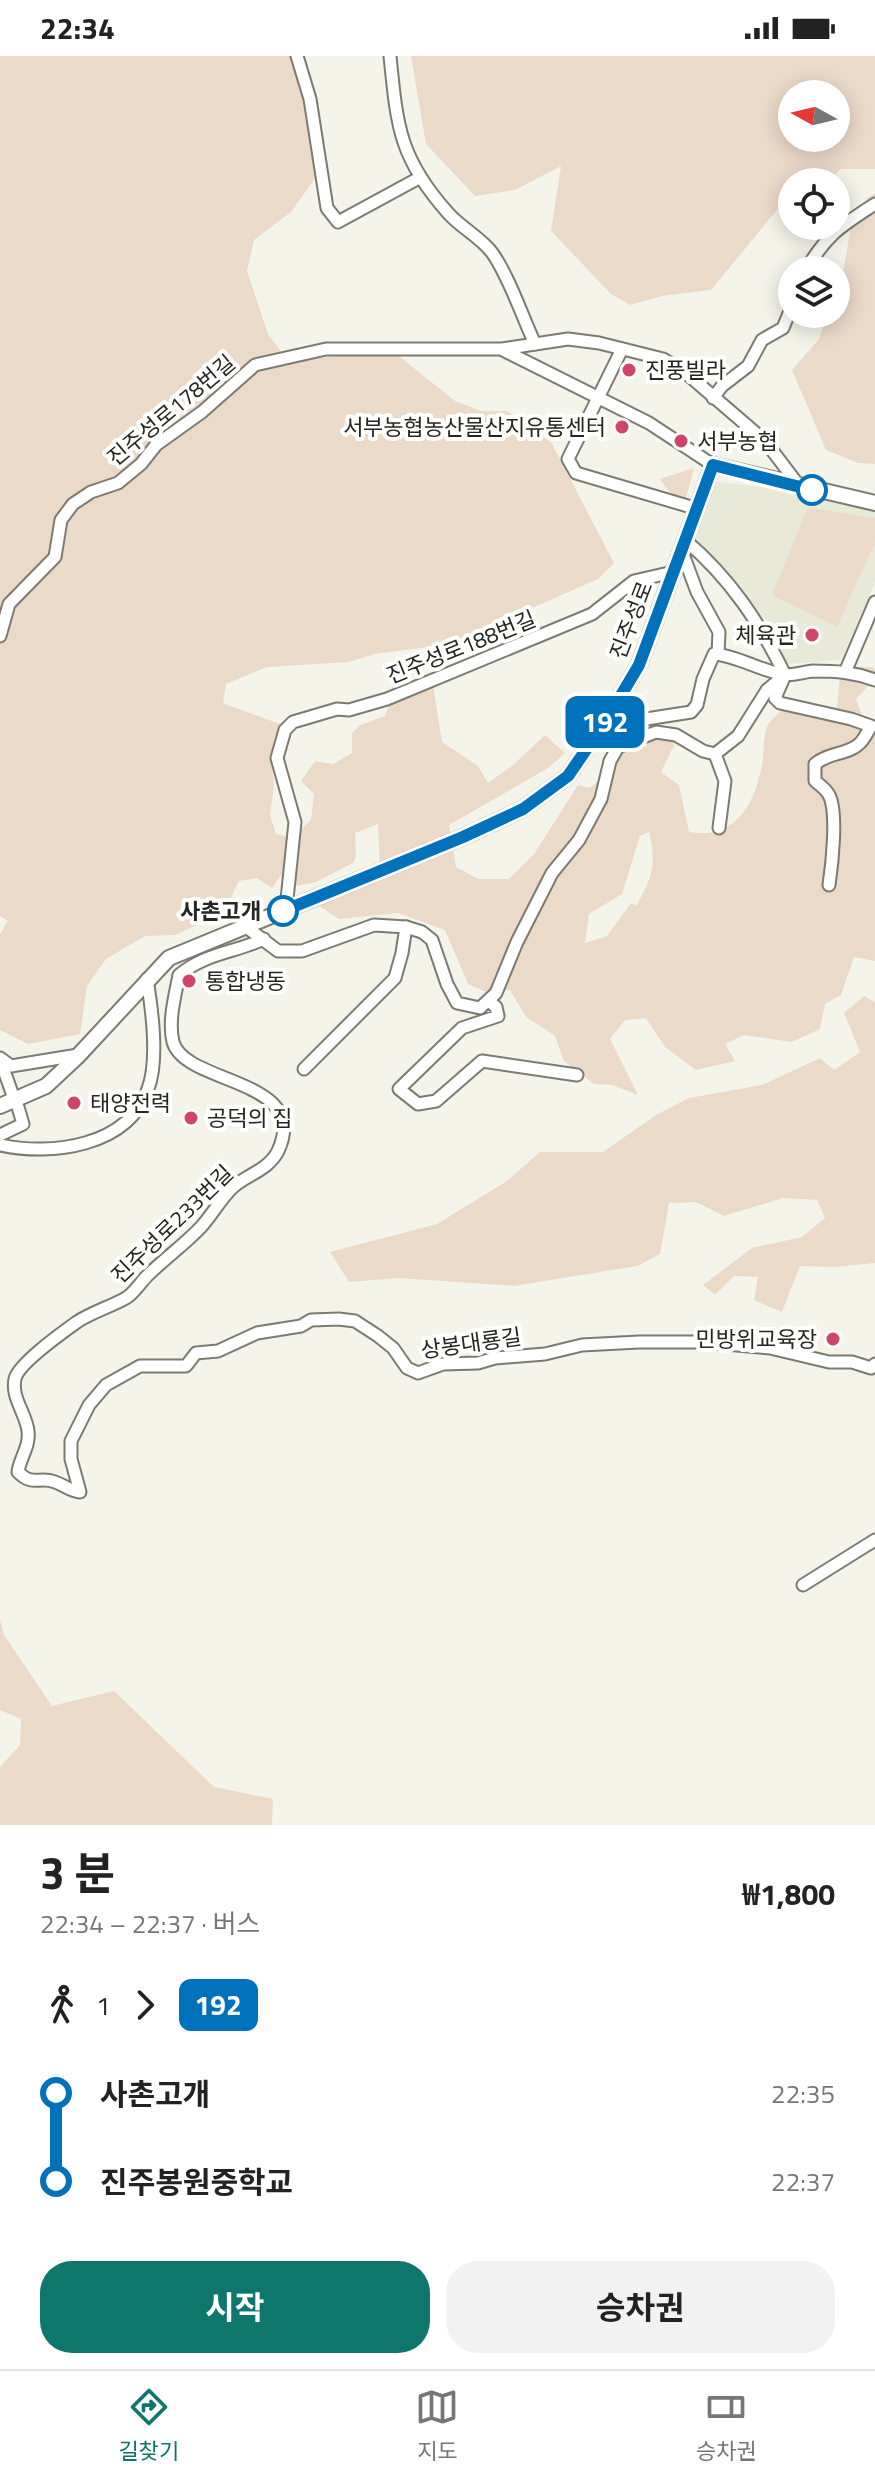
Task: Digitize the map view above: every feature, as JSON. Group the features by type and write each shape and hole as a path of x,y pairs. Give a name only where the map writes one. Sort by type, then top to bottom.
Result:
{"main road":[{"path":"713,465 875,503"},
{"name":"진주성로","path":"0,1106 46,1086 169,958 463,837 523,809 568,776 639,665 713,465"}],"street":[{"path":"297,56 310,99 327,208 338,222 419,178"},
{"path":"390,56 395,109 404,148 419,178 450,216 493,253 535,344"},
{"path":"814,256 832,232 875,204"},
{"path":"713,398 722,386 748,366 762,340 783,328"},
{"name":"진주성로178번길","path":"0,636 9,604 55,557 61,520 73,504 91,492 118,483 141,464 156,445 202,412 255,365 326,349 502,349 568,339 663,359 686,373 765,441 800,487"},
{"name":"진주성로178번길","path":"502,349 649,423 713,465"},
{"path":"622,349 568,459 576,473 698,509"},
{"path":"683,544 701,602 719,632 718,654"},
{"path":"683,544 711,562 740,597 764,633 785,675"},
{"name":"진주성로188번길","path":"286,909 295,822 277,758 285,730 296,720 387,699 592,614 634,581 673,572"},
{"path":"846,670 875,602"},
{"path":"607,719 640,720 691,712 697,705 703,679 714,654 785,675 846,670 875,680"},
{"path":"785,675 775,698 780,703 851,719 873,728 860,744 825,756 815,764 815,781 828,792 832,805 829,885"},
{"path":"715,754 738,736 767,690 785,675"},
{"path":"245,926 278,951 302,951 374,925 406,927 422,932 432,940 457,1003 480,1008 490,1002 552,873 579,840 601,799 610,761 618,747 656,732 676,735 703,751 715,754"},
{"path":"715,754 725,781 719,828"},
{"path":"304,1069 395,978 406,927"},
{"name":"진주성로233번길","path":"19,1465 27,1447 28,1433 25,1415 15,1395 15,1377 23,1366 77,1322 129,1297 145,1278 202,1226 233,1187 260,1171 277,1152 282,1133 279,1112 274,1104 228,1078 186,1061 173,1044 172,1023 179,975 193,964 221,951 245,947 264,939"},
{"path":"0,1145 39,1151 71,1147 123,1125 138,1109 149,1088 152,1064 152,1009 147,979"},
{"path":"490,1002 496,1007 498,1016 462,1028 399,1089 418,1104 436,1101 482,1061 577,1075"},
{"path":"0,1058 11,1066 79,1054"},
{"path":"0,1058 12,1093"},
{"path":"0,1135 23,1124 18,1107"},
{"name":"상봉대룡길","path":"19,1465 18,1472 25,1479 36,1482 50,1480 80,1492 71,1459 71,1441 89,1405 106,1385 140,1366 186,1366 196,1353 218,1351 257,1333 301,1326 311,1320 355,1321 393,1348 407,1368 418,1373 443,1364 478,1363 495,1358 545,1354 582,1345 639,1342 704,1342 770,1348 829,1362 852,1362 871,1368 875,1364"},
{"path":"803,1585 875,1540"}],"shaded area":[{"path":"0,56 300,56 310,75 326,163 291,212 254,240 247,271 268,334 288,361 378,352 400,357 455,401 481,411 507,411 551,442 614,563 598,579 450,644 375,654 348,662 267,667 226,684 223,703 280,724 271,761 274,785 270,815 276,834 289,837 286,868 272,888 257,878 239,881 224,912 175,935 145,936 106,959 87,986 80,1034 28,1044 0,1030 0,934 8,921 0,916"},
{"path":"411,56 875,56 875,169 778,168 778,209 711,290 662,296 630,305 611,294 551,231 561,166 515,190 475,196 426,144"},
{"path":"875,193 875,464 858,463 826,450 792,370 819,339 823,328 850,328 850,256 846,256 852,222 868,197"},
{"path":"694,468 686,498 669,492 660,479"},
{"path":"717,482 776,488 875,508 875,582 841,660 787,664 775,634 750,599 694,537"},
{"path":"808,507 875,518 875,542 837,627 772,595"},
{"path":"841,665 875,668 875,688 868,686 856,699 866,727 875,734 875,961 854,957 841,995 825,1004 820,1029 792,1042 744,1035 725,1044 735,1061 696,1070 665,1047 646,1018 625,1020 610,1039 638,1095 612,1085 594,1084 564,1061 555,1036 526,1017 510,990 486,992 468,984 445,930 398,913 339,919 316,904 380,869 378,824 355,833 356,856 353,863 316,882 291,887 298,832 311,820 314,794 301,781 315,761 333,764 352,753 352,733 360,725 385,716 390,702 433,685 442,742 478,766 488,783 545,735 565,753 548,768 449,825 456,867 478,879 509,879 534,854 578,785 590,788 612,769 624,744 662,728 679,735 661,772 679,785 689,832 719,831 731,825 748,806 762,765 766,731 773,718 788,704 830,716 837,707","holes":["649,832 652,870 636,906 631,903 607,936 585,943 589,914 622,894 640,836"]},
{"path":"864,996 875,1002 875,1263 800,1266 782,1312 754,1300 758,1277 734,1276 715,1295 703,1285 752,1248 802,1237 825,1218 817,1200 783,1198 724,1216 696,1202 669,1203 660,1254 637,1266 514,1286 399,1278 349,1282 330,1252 437,1224 507,1181 540,1152 603,1152 656,1115 689,1098 762,1085 820,1058 834,1070 860,1052 844,1013"},
{"path":"0,1620 4,1635 52,1706 114,1691 214,1787 273,1799 272,1825 0,1825 0,1767 20,1745 21,1719 0,1710"}],"bus line":[{"name":"192","path":"283,911 523,809 568,776 639,665 713,465 812,490"}],"place":[{"name":"진풍빌라","path":"629,370"},
{"name":"서부농협농산물산지유통센터","path":"622,427"},
{"name":"서부농협","path":"681,441"},
{"name":"체육관","path":"812,635"},
{"name":"사촌고개","path":"283,911"},
{"name":"통합냉동","path":"189,981"},
{"name":"태양전력","path":"74,1103"},
{"name":"공덕의 집","path":"191,1118"},
{"name":"민방위교육장","path":"833,1339"}]}
